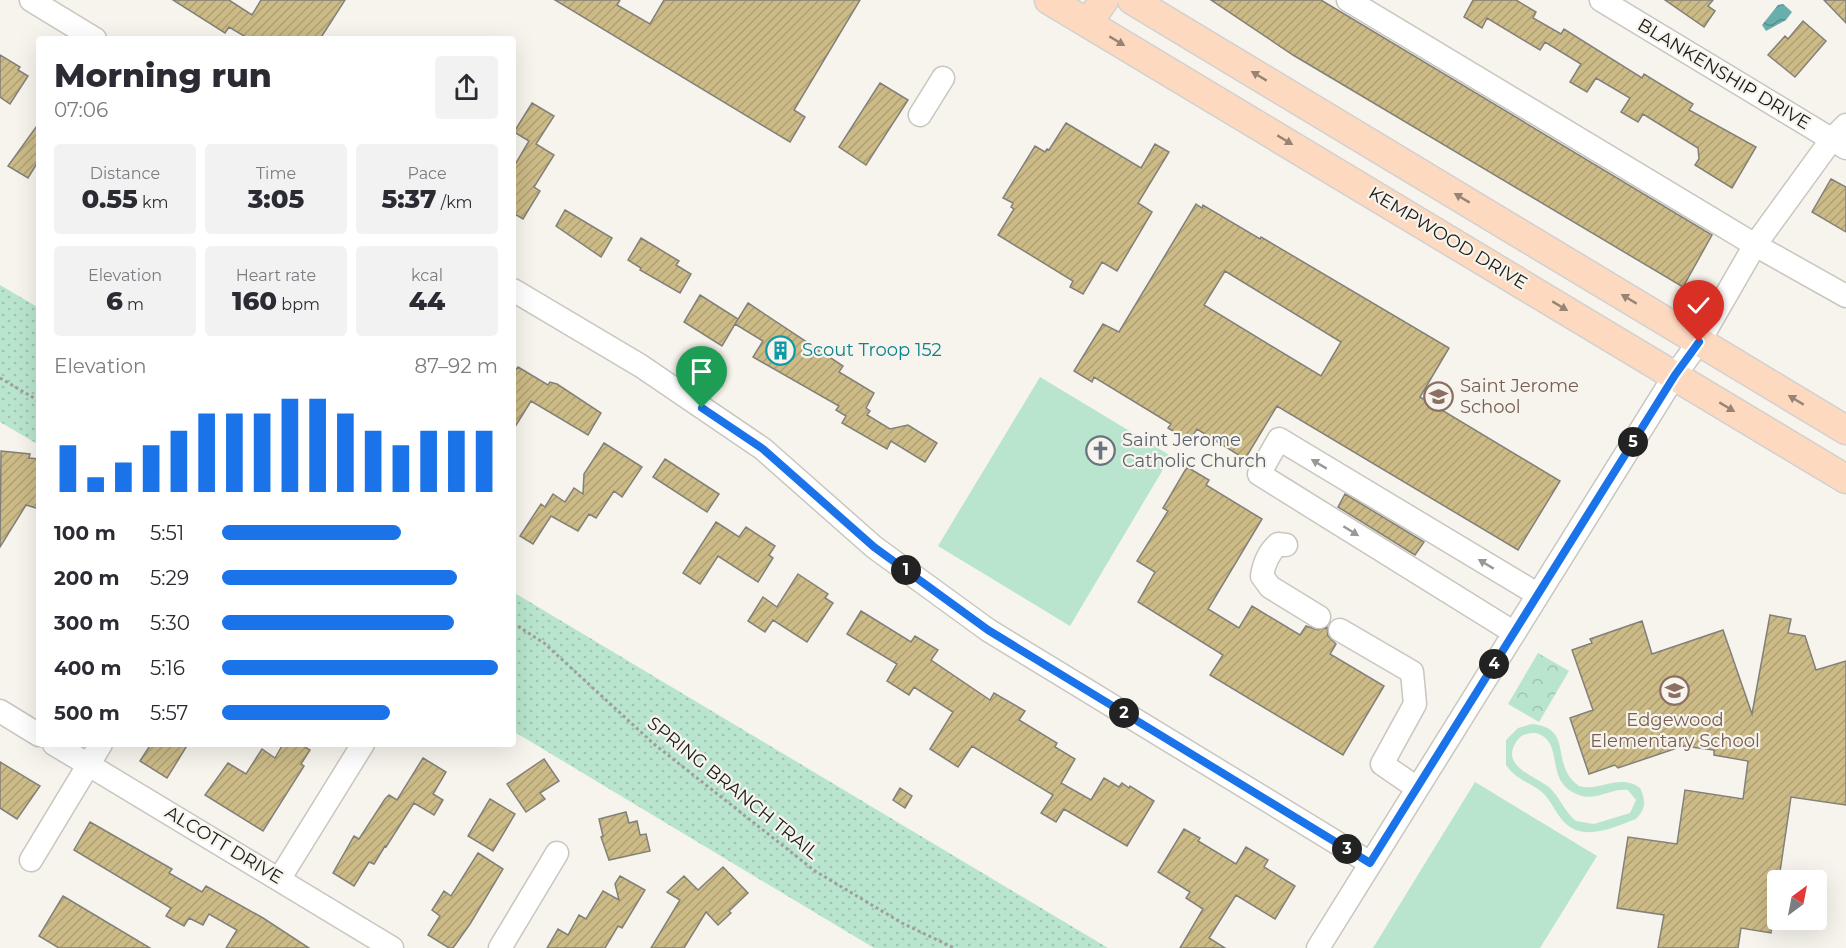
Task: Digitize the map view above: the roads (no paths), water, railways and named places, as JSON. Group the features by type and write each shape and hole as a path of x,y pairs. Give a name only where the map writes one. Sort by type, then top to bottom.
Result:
{"main road":[{"name":"KEMPWOOD DRIVE","path":"1049,0 1846,479"},
{"path":"1088,23 1104,0"},
{"path":"1132,0 1846,430"},
{"path":"1411,216 1434,182"}],"street":[{"path":"31,0 90,36"},
{"path":"1348,0 1755,245 1846,296"},
{"name":"BLANKENSHIP DRIVE","path":"1612,3 1841,137"},
{"path":"920,115 943,78"},
{"path":"1318,948 1513,632 1675,375 1699,342 1755,245 1841,137"},
{"path":"516,292 641,366 763,449 874,547 988,630 1370,863"},
{"path":"1513,632 1259,474 1279,440 1537,594"},
{"path":"1286,545 1278,544 1272,549 1264,564 1262,576 1270,587 1319,617"},
{"path":"1340,630 1412,672 1415,704 1382,764 1417,788"},
{"path":"0,711 36,733"},
{"name":"ALCOTT DRIVE","path":"59,747 280,878 392,948"},
{"path":"31,860 99,747"},
{"path":"280,878 361,747"},
{"path":"500,948 557,853"}],"water":[{"path":"1783,4 1792,12 1786,20 1766,31 1762,25 1778,5"}],"place":[{"name":"Scout Troop 152","path":"781,350"},
{"name":"Saint Jerome School","path":"1439,396"},
{"name":"Saint Jerome Catholic Church","path":"1101,450"},
{"name":"Edgewood Elementary School","path":"1675,691"}]}
